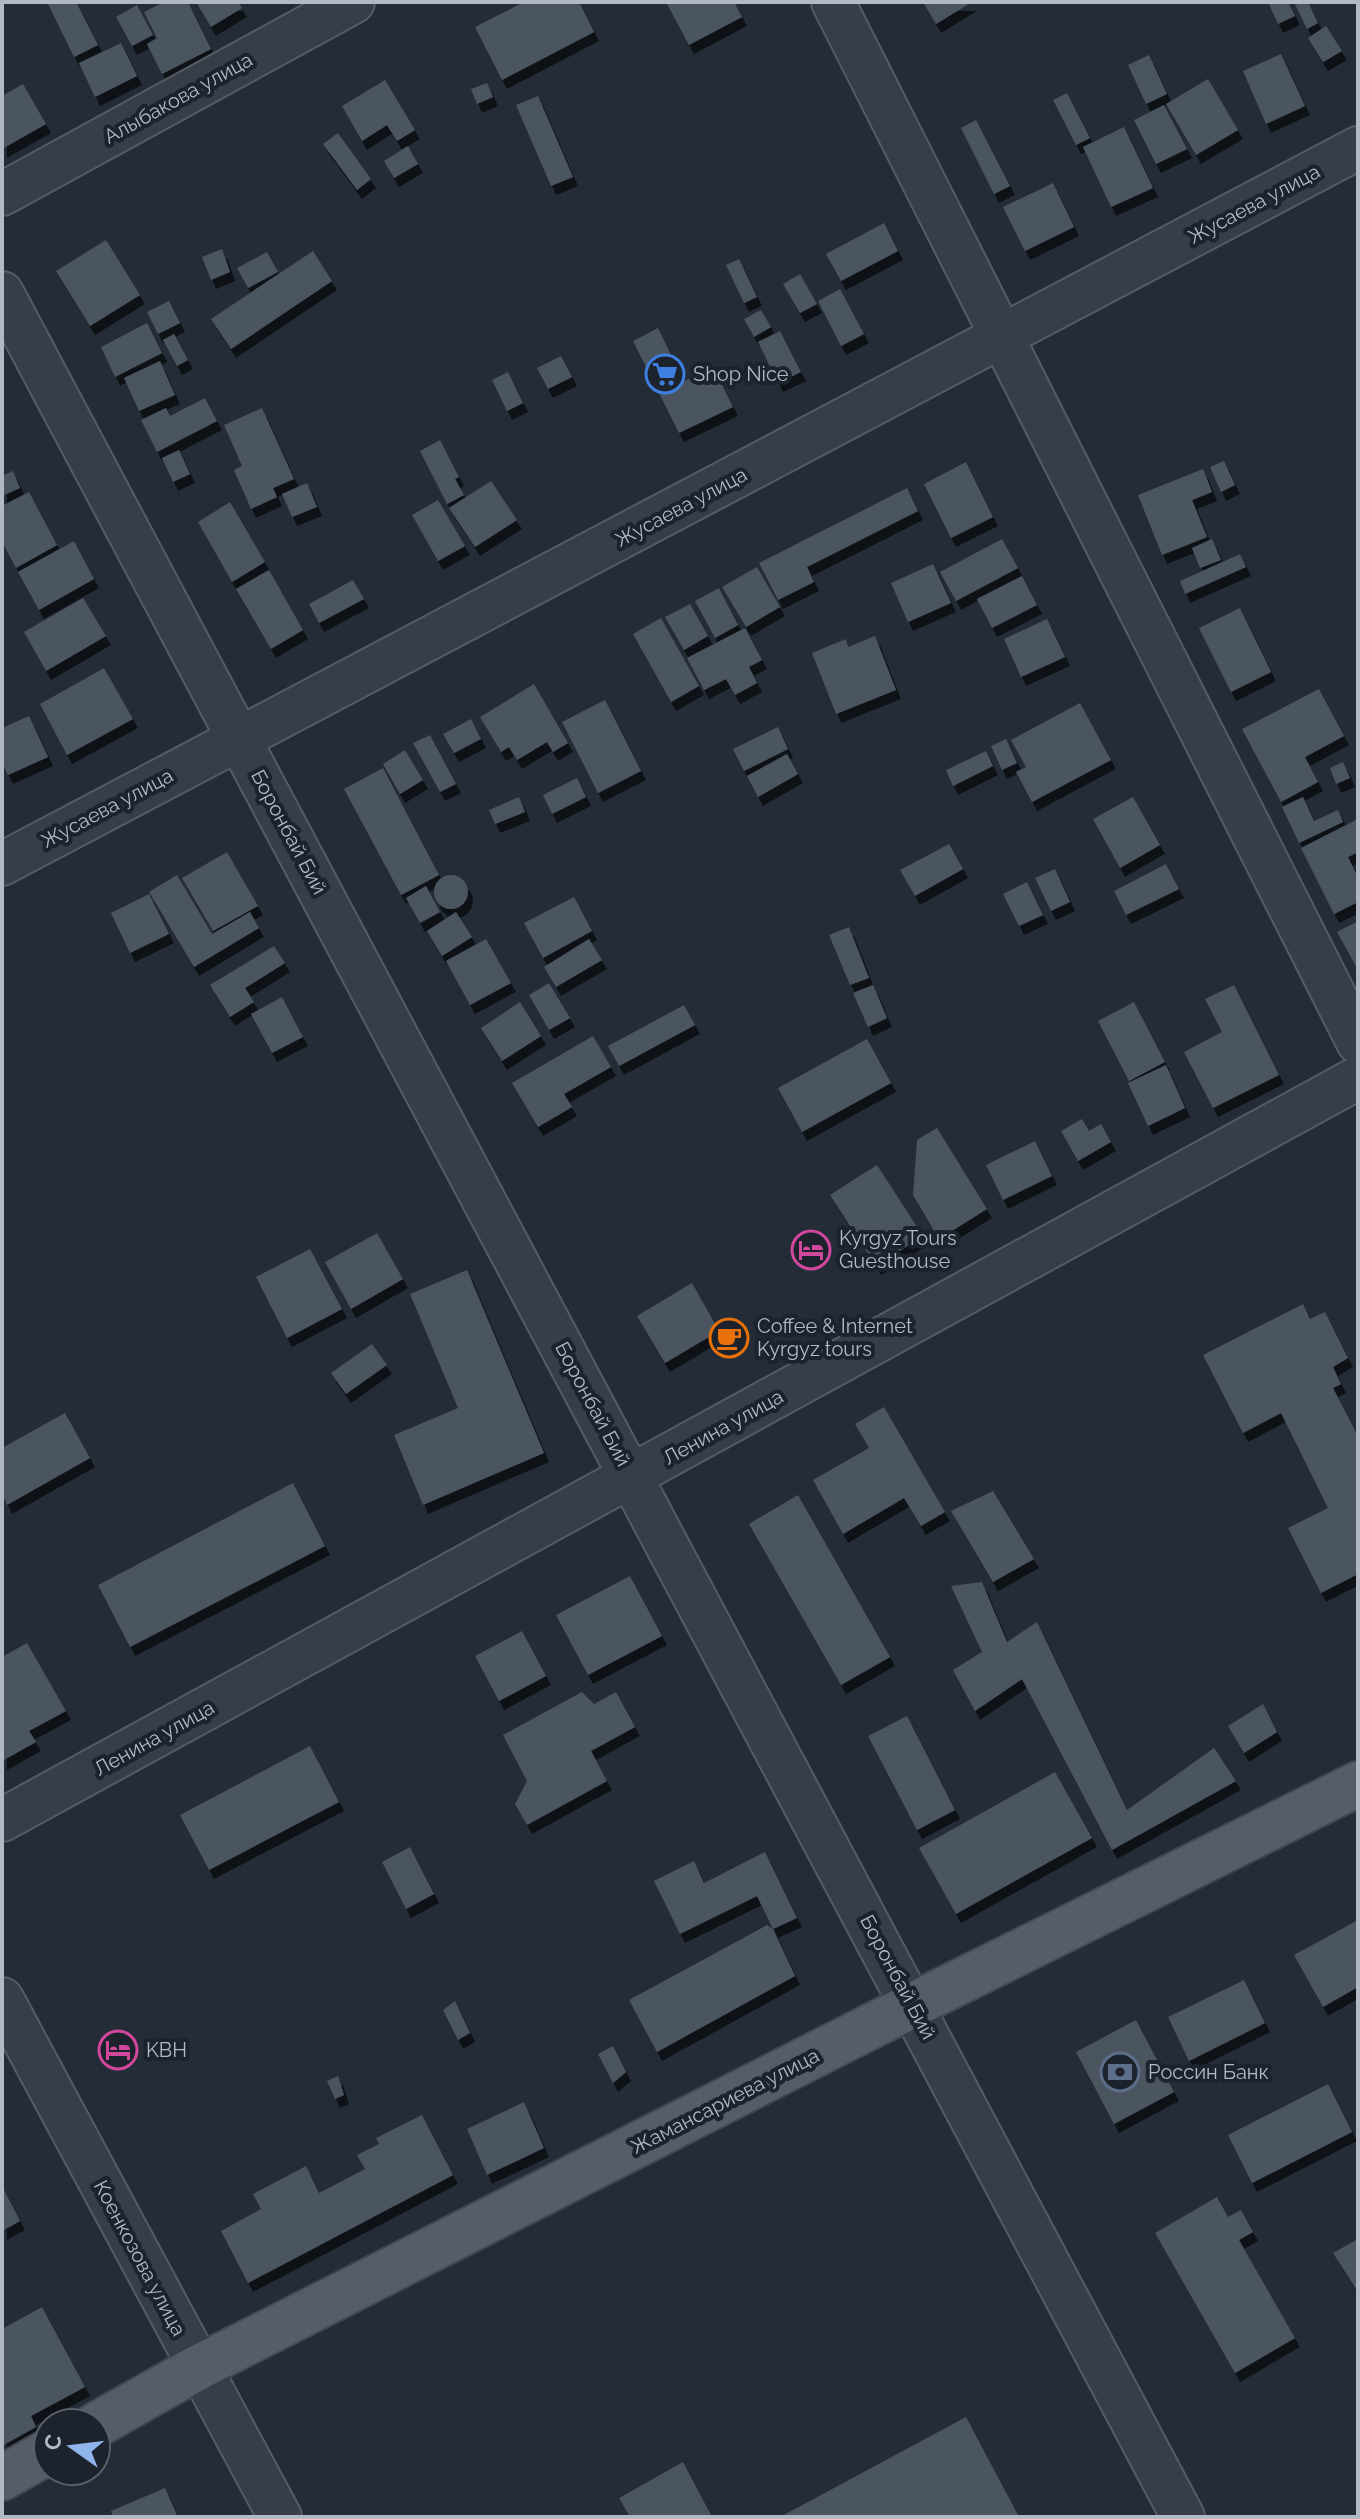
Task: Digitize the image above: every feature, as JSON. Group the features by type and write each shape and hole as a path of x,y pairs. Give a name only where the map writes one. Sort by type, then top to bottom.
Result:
{"main road":[{"name":"Жамансариева улица","path":"112,2416 199,2367 913,2005 1358,1784"},
{"path":"2,2478 32,2461"}],"street":[{"name":"Алыбакова улица","path":"2,194 353,2"},
{"path":"833,2 1358,1042"},
{"name":"Жусаева улица","path":"2,864 1003,339 1358,148"},
{"name":"Боронбай Бий","path":"2,293 1183,2517"},
{"name":"Ленина улица","path":"2,1820 1358,1078"},
{"name":"Коенкозова улица","path":"2,1999 280,2517"}],"building":[{"path":"47,2 76,2 98,45 74,57"},
{"path":"164,2 188,2 211,49 162,74 147,44 157,38 144,12"},
{"path":"196,2 238,2 242,8 211,27"},
{"path":"524,2 579,2 594,32 502,80 475,27"},
{"path":"666,2 734,2 742,17 689,45"},
{"path":"923,2 972,2 936,24"},
{"path":"1268,2 1288,2 1295,16 1278,24"},
{"path":"1294,2 1308,2 1318,23 1307,29"},
{"path":"137,5 153,35 132,46 116,17"},
{"path":"1326,26 1342,51 1323,62 1308,38"},
{"path":"121,43 137,76 95,97 79,63"},
{"path":"1281,54 1305,106 1266,124 1243,71"},
{"path":"1149,55 1167,94 1146,104 1128,65"},
{"path":"1208,79 1238,130 1196,155 1166,104"},
{"path":"385,80 415,130 397,141 387,125 362,141 342,106"},
{"path":"487,83 493,97 477,104 471,89"},
{"path":"23,84 46,124 2,149 2,96"},
{"path":"1067,93 1090,138 1076,145 1053,100"},
{"path":"538,96 573,177 551,186 516,105"},
{"path":"1164,105 1187,149 1156,164 1134,120"},
{"path":"976,120 1010,186 994,194 961,128"},
{"path":"1124,127 1153,188 1111,207 1083,147"},
{"path":"338,133 371,179 357,190 323,144"},
{"path":"408,146 418,164 394,178 384,161"},
{"path":"1053,183 1074,227 1025,251 1003,207"},
{"path":"884,223 898,251 841,281 826,254"},
{"path":"106,240 140,295 90,326 56,271"},
{"path":"222,249 230,272 211,280 202,257"},
{"path":"313,251 332,281 231,349 211,319"},
{"path":"267,252 278,272 248,288 237,268"},
{"path":"739,259 757,297 744,303 726,265"},
{"path":"800,274 817,304 800,313 783,284"},
{"path":"840,289 864,334 841,346 818,301"},
{"path":"169,301 180,323 158,334 147,312"},
{"path":"761,310 771,327 754,337 744,319"},
{"path":"147,323 162,353 115,377 101,347"},
{"name":"Shop Nice","path":"658,328 684,381 713,367 733,407 679,433 633,341"},
{"path":"780,331 801,372 778,383 758,342"},
{"path":"174,334 188,360 177,366 163,340"},
{"path":"561,356 572,377 548,389 537,368"},
{"path":"160,361 175,395 139,411 124,378"},
{"path":"508,372 523,403 507,411 492,380"},
{"path":"205,398 217,421 157,452 141,420 166,408 170,416"},
{"path":"262,408 294,479 273,488 277,497 251,509 234,470 242,466 224,425"},
{"path":"440,440 459,477 455,479 464,495 447,504 420,451"},
{"path":"179,450 190,474 173,482 162,458"},
{"path":"1224,461 1235,485 1221,492 1210,467"},
{"path":"966,462 993,517 951,538 924,484"},
{"path":"1203,469 1212,492 1192,500 1207,537 1162,555 1138,495"},
{"path":"13,471 20,488 2,496 2,476"},
{"path":"491,481 517,520 475,547 449,508"},
{"path":"307,483 317,507 292,517 282,494"},
{"path":"907,488 918,511 807,567 814,582 778,600 759,563"},
{"path":"29,492 57,545 16,568 2,542 2,506"},
{"path":"438,500 465,546 438,561 412,515"},
{"path":"230,502 265,562 232,582 198,522"},
{"path":"1002,539 1018,568 956,601 940,572"},
{"path":"1212,539 1221,560 1200,568 1192,548"},
{"path":"74,541 94,579 39,610 18,572"},
{"path":"1240,554 1246,567 1185,594 1180,581"},
{"path":"933,564 951,603 908,622 891,583"},
{"path":"757,567 780,607 746,627 722,587"},
{"path":"269,570 303,630 271,649 236,589"},
{"path":"1022,576 1037,605 992,628 977,599"},
{"path":"353,580 364,599 319,623 309,604"},
{"path":"719,588 738,625 715,638 695,601"},
{"path":"83,598 106,636 46,671 24,632"},
{"path":"690,604 708,636 684,650 665,617"},
{"path":"1240,608 1271,672 1231,692 1199,628"},
{"path":"661,618 699,686 671,702 633,634"},
{"path":"1047,619 1065,657 1021,677 1004,639"},
{"path":"745,628 762,660 749,667 757,683 735,695 726,679 704,690 687,658"},
{"path":"875,636 896,690 836,714 812,653 846,639 848,647"},
{"path":"104,668 133,719 67,755 40,704"},
{"path":"534,684 568,743 553,752 547,742 517,760 509,747 501,752 480,717"},
{"path":"1319,689 1344,736 1305,757 1318,782 1281,802 1242,729"},
{"path":"605,700 641,771 598,793 562,722"},
{"path":"1080,703 1111,760 1032,802 1016,772 1026,767 1011,740"},
{"path":"29,716 48,757 8,775 2,763 2,728"},
{"path":"471,719 481,739 454,753 443,734"},
{"path":"778,727 788,749 744,771 733,749"},
{"path":"430,735 456,784 440,792 413,743"},
{"path":"1006,739 1017,763 1002,770 991,746"},
{"path":"405,750 423,780 400,794 383,764"},
{"path":"986,751 993,766 953,786 946,770"},
{"path":"787,754 798,774 758,797 747,776"},
{"path":"1343,762 1350,778 1336,784 1330,768"},
{"path":"383,768 439,875 401,895 344,789"},
{"path":"577,778 586,797 552,814 543,795"},
{"path":"519,797 525,812 495,824 489,810"},
{"path":"1133,797 1160,845 1120,868 1093,819"},
{"path":"1303,797 1314,821 1338,810 1343,822 1299,843 1282,807"},
{"path":"1358,819 1358,852 1348,857 1358,878 1358,902 1334,914 1301,848"},
{"path":"949,844 963,869 915,896 900,870"},
{"path":"227,852 258,906 213,931 182,878"},
{"path":"1166,864 1179,889 1126,915 1114,891"},
{"path":"1055,869 1070,902 1051,911 1035,878"},
{"path":"177,875 212,934 250,912 259,928 194,967 149,892"},
{"path":"451,875 463,880 468,892 463,904 451,909 439,904 434,892 439,880"},
{"path":"1027,882 1043,915 1019,926 1003,894"},
{"path":"426,886 440,912 420,923 406,898"},
{"path":"149,894 169,934 130,953 111,913"},
{"path":"574,897 592,931 543,958 524,923"},
{"path":"456,912 472,937 442,956 427,931"},
{"path":"1358,921 1358,970 1337,932"},
{"path":"849,927 869,978 850,985 829,935"},
{"path":"486,939 511,983 470,1005 446,961"},
{"path":"589,939 602,960 556,987 544,967"},
{"path":"274,946 285,963 245,988 254,1002 230,1017 210,985"},
{"path":"549,983 570,1018 549,1030 529,995"},
{"path":"873,985 887,1018 868,1027 853,993"},
{"path":"1234,985 1279,1075 1213,1108 1184,1052 1222,1032 1205,999"},
{"path":"282,997 303,1037 272,1053 251,1014"},
{"path":"520,1002 541,1036 502,1061 481,1028"},
{"path":"1134,1002 1165,1062 1129,1081 1098,1021"},
{"path":"684,1005 695,1025 619,1066 608,1046"},
{"path":"593,1036 611,1067 564,1094 572,1107 538,1127 512,1083"},
{"path":"867,1039 891,1083 802,1132 778,1088"},
{"path":"1166,1065 1185,1108 1148,1126 1128,1083"},
{"path":"1082,1119 1089,1131 1101,1124 1111,1142 1078,1161 1061,1131"},
{"path":"937,1128 987,1209 939,1239 913,1195 917,1140"},
{"path":"1035,1141 1052,1176 1003,1200 986,1165"},
{"path":"877,1165 923,1236 876,1266 830,1195"},
{"path":"377,1233 403,1279 351,1309 325,1262"},
{"path":"310,1249 342,1309 287,1338 256,1277"},
{"path":"467,1270 544,1453 423,1505 394,1435 458,1408 410,1294"},
{"path":"692,1283 719,1331 665,1363 637,1316"},
{"path":"1303,1304 1310,1319 1325,1312 1348,1358 1333,1367 1341,1384 1333,1388 1358,1436 1358,1574 1321,1593 1288,1528 1328,1508 1281,1413 1243,1433 1203,1355"},
{"path":"372,1344 387,1365 346,1394 331,1373"},
{"path":"884,1407 945,1512 921,1526 904,1498 843,1534 813,1480 869,1448 855,1424"},
{"path":"65,1413 90,1458 7,1505 2,1494 2,1448"},
{"path":"293,1483 325,1546 130,1647 98,1585"},
{"path":"993,1491 1034,1559 993,1582 951,1511"},
{"path":"798,1495 890,1657 841,1685 749,1524"},
{"path":"630,1576 662,1636 588,1675 556,1615"},
{"path":"982,1582 1007,1642 1037,1622 1127,1810 1214,1748 1236,1781 1112,1850 1022,1679 975,1711 953,1670 982,1652 951,1586"},
{"path":"522,1631 546,1676 499,1701 475,1656"},
{"path":"27,1643 66,1711 29,1731 36,1742 2,1761 2,1657"},
{"path":"582,1692 594,1704 616,1692 635,1727 591,1751 607,1781 527,1825 515,1804 527,1781 503,1735"},
{"path":"1263,1704 1277,1732 1244,1753 1228,1726"},
{"path":"907,1716 955,1810 917,1830 868,1736"},
{"path":"310,1746 339,1802 209,1870 180,1815"},
{"path":"1055,1772 1092,1838 956,1914 919,1848"},
{"path":"410,1847 434,1894 406,1909 382,1862"},
{"path":"765,1852 797,1918 773,1929 757,1896 680,1934 654,1881 694,1861 704,1883"},
{"path":"1358,1920 1358,1987 1323,2007 1294,1955"},
{"path":"767,1925 773,1929 795,1976 657,2052 629,2000"},
{"path":"1244,1980 1265,2023 1189,2061 1168,2017"},
{"path":"455,2001 470,2033 458,2040 443,2010"},
{"path":"1136,2020 1174,2092 1114,2124 1076,2052"},
{"path":"613,2046 626,2072 613,2083 598,2054"},
{"path":"338,2076 344,2095 335,2099 327,2081"},
{"path":"1328,2084 1352,2132 1252,2183 1228,2135"},
{"path":"524,2102 544,2148 487,2175 467,2129"},
{"path":"422,2115 453,2175 248,2283 221,2231 261,2209 253,2194 306,2166 319,2193 365,2169 357,2155 379,2144 376,2138"},
{"path":"2,2186 20,2221 2,2231"},
{"path":"1217,2197 1228,2217 1241,2210 1253,2232 1239,2240 1295,2338 1235,2373 1155,2233"},
{"path":"1358,2239 1358,2292 1333,2253"},
{"path":"42,2307 85,2387 48,2407 32,2407 32,2429 2,2446 2,2329"},
{"path":"966,2417 1019,2517 780,2517"},
{"path":"683,2462 712,2517 630,2517 619,2498"},
{"path":"165,2488 178,2517 113,2517 111,2511"}],"place":[{"name":"Shop Nice","path":"665,374"},
{"name":"Kyrgyz Tours Guesthouse","path":"811,1250"},
{"name":"Coffee & Internet Kyrgyz tours","path":"729,1338"},
{"name":"KBH","path":"118,2050"},
{"name":"Россин Банк","path":"1120,2072"}]}
